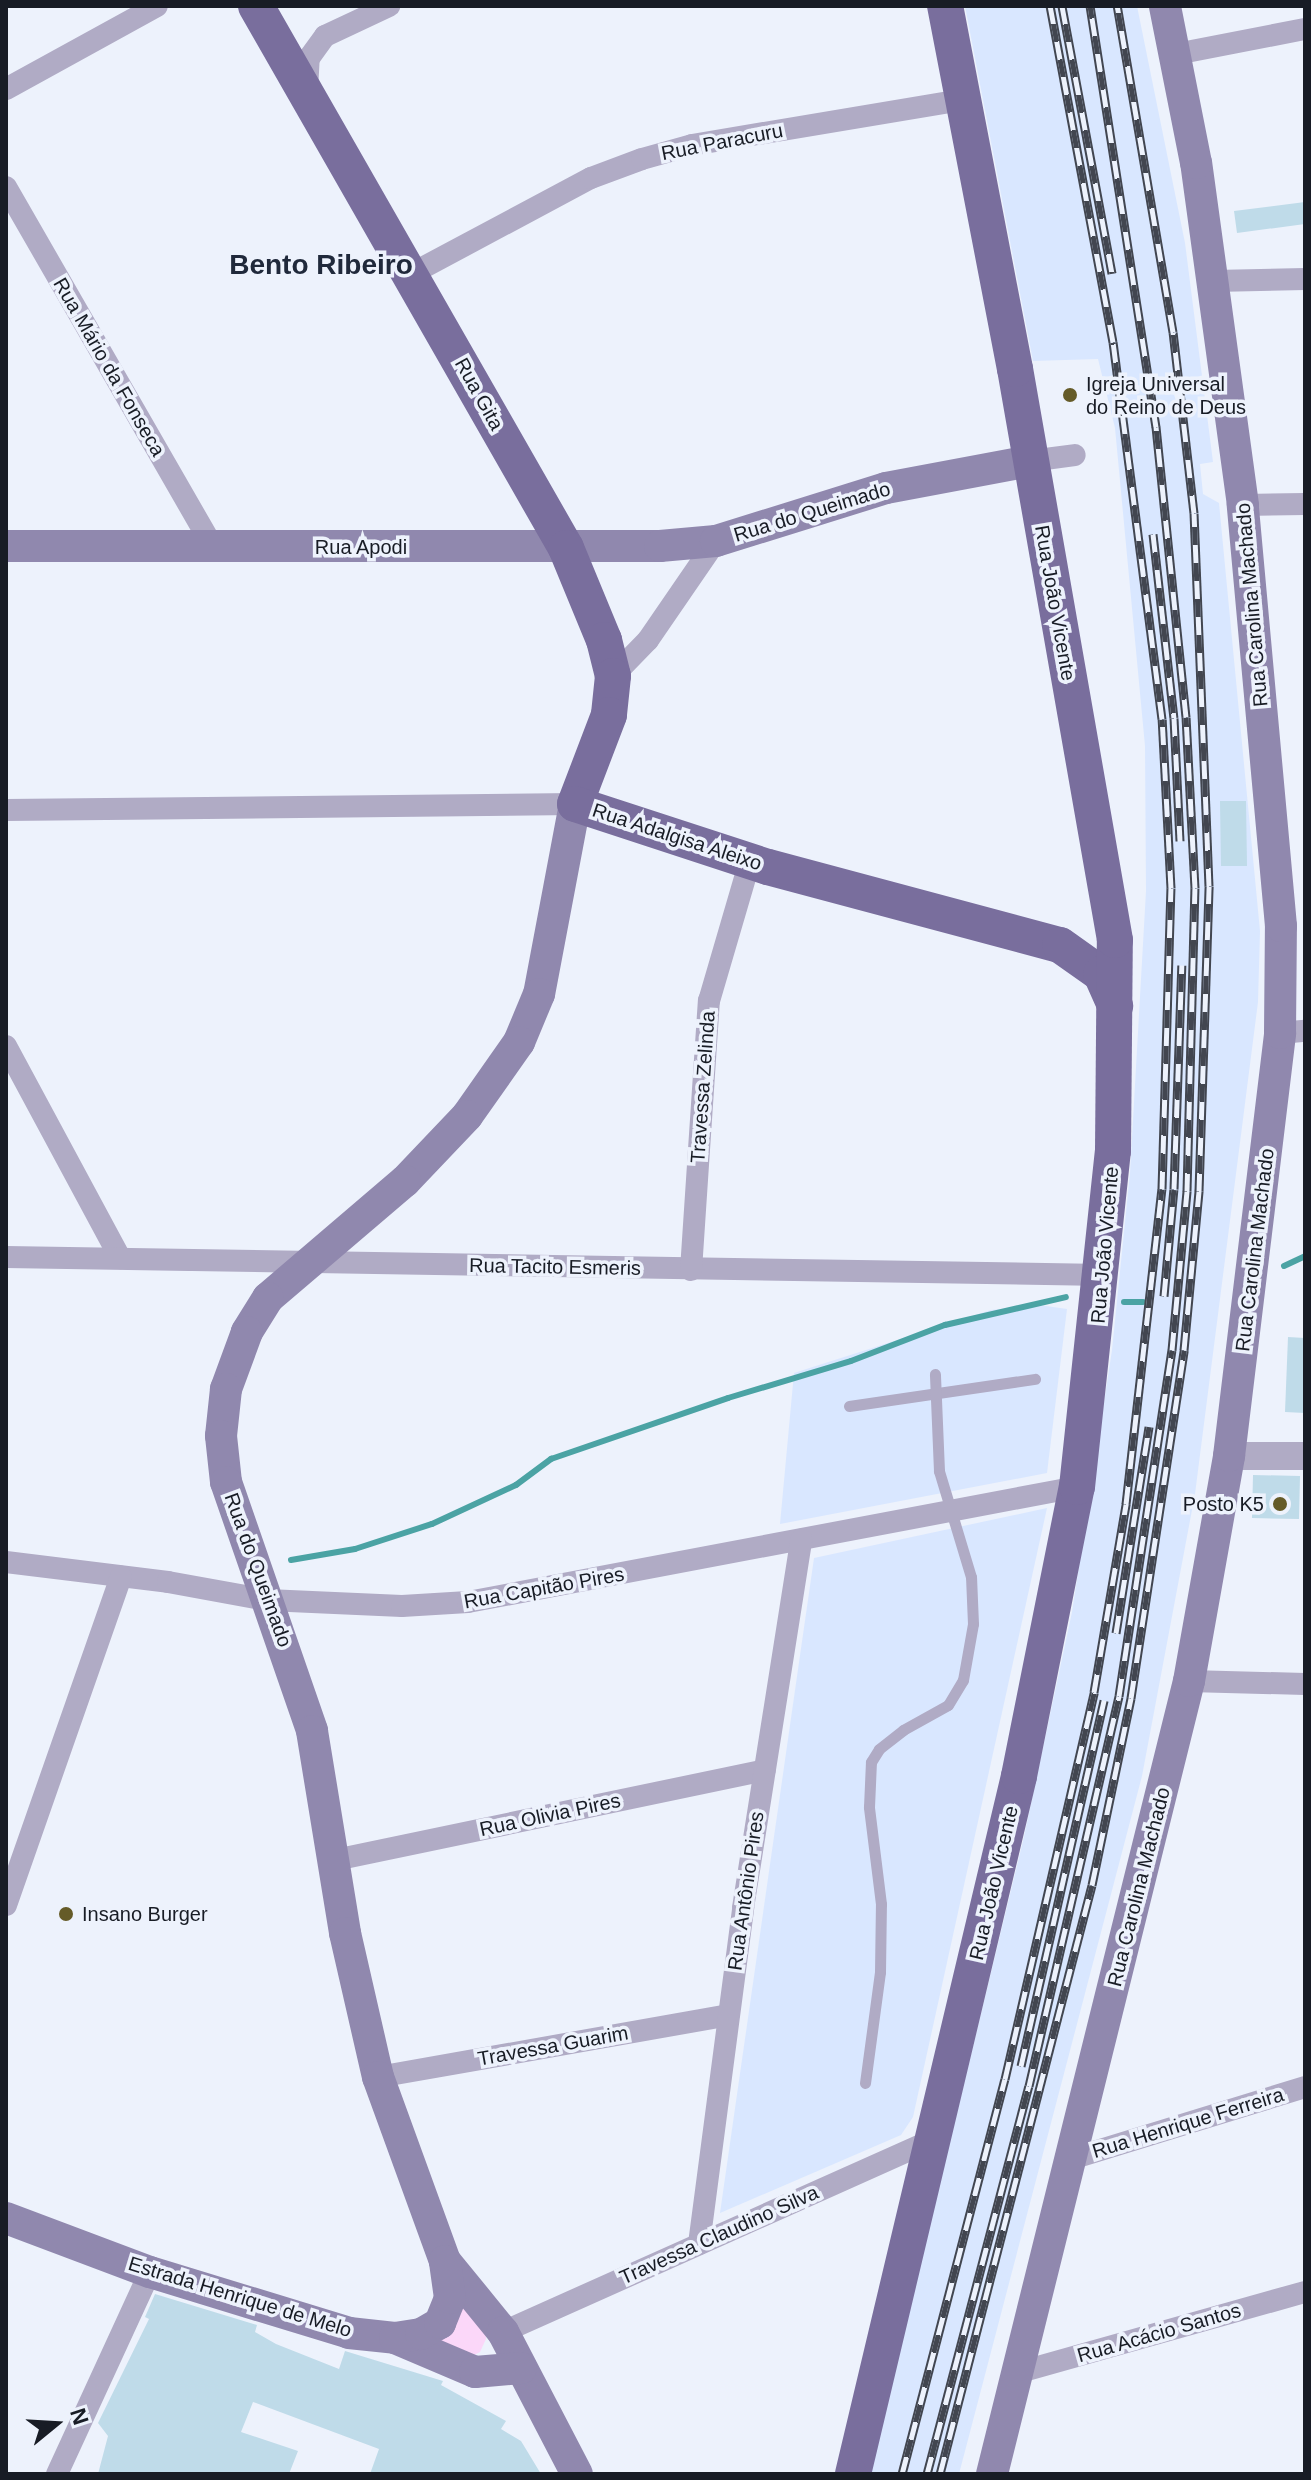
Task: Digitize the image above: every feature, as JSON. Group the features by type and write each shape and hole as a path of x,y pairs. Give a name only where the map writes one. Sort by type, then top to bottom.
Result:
{"main road":[{"name":"Rua Gita","path":"256,6 566,548 604,640 613,676 609,715 575,804"},
{"name":"Rua João Vicente","path":"853,2474 1019,1776 1077,1487 1104,1275 1113,1151 1118,980 1110,909 945,6"},
{"name":"Rua Carolina Machado","path":"992,2474 1013,2374 1071,2159 1189,1681 1229,1456 1256,1240 1292,1032 1243,505 1214,281 1176,54 1165,6"},
{"name":"Rua do Queimado","path":"716,541 886,488 1030,461"},
{"name":"Rua Apodi","path":"6,546 566,548 716,541"},
{"name":"Rua do Queimado","path":"575,804 539,994 519,1042 467,1116 405,1181 268,1298 247,1332 226,1389 221,1436 226,1482 306,1707 335,1860 345,1933 378,2077 445,2261 503,2332 577,2474"},
{"name":"Rua Adalgisa Aleixo","path":"575,804 750,861 1060,945 1101,974 1115,1006"},
{"path":"1060,945 1092,934 1110,909"},
{"name":"Estrada Henrique de Melo","path":"6,2218 150,2272 349,2333 395,2338 475,2372 521,2368"},
{"path":"395,2338 421,2334 440,2323 450,2298 445,2261"}],"street":[{"path":"6,89 157,6"},
{"path":"307,93 309,58 325,36 389,6"},
{"path":"1176,54 1305,29"},
{"name":"Rua Paracuru","path":"411,274 591,178 642,159 692,145 962,100"},
{"name":"Rua Mário da Fonseca","path":"6,187 213,547"},
{"path":"1214,281 1305,279"},
{"name":"Rua do Queimado","path":"1030,461 1075,455"},
{"path":"1243,505 1305,504"},
{"name":"Rua do Queimado","path":"613,676 648,640 716,541"},
{"name":"Rua Adalgisa Aleixo","path":"6,810 575,804"},
{"name":"Travessa Zelinda","path":"691,1270 709,1001 750,861"},
{"path":"6,1046 120,1258"},
{"name":"Rua Tacito Esmeris","path":"6,1257 1104,1275"},
{"path":"1229,1456 1305,1456"},
{"name":"Rua Capitão Pires","path":"6,1562 267,1600 402,1606 468,1602 952,1514 1077,1487"},
{"name":"Rua Antônio Pires","path":"699,2244 729,2015 801,1540"},
{"path":"6,1905 14,1856 121,1577"},
{"path":"1189,1681 1305,1684"},
{"name":"Rua Olivia Pires","path":"335,1860 765,1770"},
{"name":"Travessa Guarim","path":"378,2077 729,2015"},
{"name":"Rua Henrique Ferreira","path":"1071,2159 1305,2087"},
{"name":"Travessa Claudino Silva","path":"503,2332 934,2139"},
{"path":"57,2474 150,2272"},
{"name":"Rua Acácio Santos","path":"1013,2374 1305,2292"}],"lane":[{"path":"865,2083 880,1972 881,1904 869,1807 871,1762 903,1730 948,1705 963,1680 973,1624 971,1577 939,1471 935,1374"},
{"path":"849,1406 937,1397 1035,1379"}],"shaded area":[{"path":"965,6 1137,6 1185,243 1213,462 1200,464 1203,494 1219,503 1260,931 1258,1002 1195,1494 1142,1776 959,2474 869,2474 1023,1841 1072,1612 1112,1350 1130,1173 1146,891 1145,746 1115,428 1098,359 1033,361"},
{"path":"1039,1305 1067,1309 1047,1473 780,1524 794,1373 991,1310"},
{"path":"1047,1508 913,2117 901,2135 720,2213 814,1558"},
{"path":"466,2294 485,2325 486,2339 480,2352 463,2361 431,2349"}],"building":[{"path":"1305,202 1305,224 1237,233 1234,211"},
{"path":"1220,801 1246,801 1247,866 1221,866"},
{"path":"1288,1337 1305,1338 1305,1413 1285,1412"},
{"path":"1253,1475 1300,1476 1299,1519 1252,1518"},
{"path":"155,2294 257,2325 255,2332 276,2344 339,2369 345,2351 443,2381 441,2385 506,2421 501,2429 521,2441 541,2474 370,2474 379,2449 253,2402 241,2432 298,2451 289,2474 98,2474 108,2436 98,2423 149,2319 145,2317"}],"waterway":[{"path":"1284,1266 1305,1256"},
{"path":"291,1560 355,1549 432,1524 516,1485 551,1459 728,1398 851,1361 945,1325 1066,1297"},
{"path":"1124,1302 1143,1302"}],"railway":[{"path":"902,2474 1005,2079 1094,1692 1126,1504 1162,1189 1171,888 1162,719 1113,342 1050,6"},
{"path":"1062,6 1112,273"},
{"path":"927,2474 1029,2086 1119,1696 1172,1350 1187,1191 1195,888 1186,717 1156,427 1090,6"},
{"path":"940,2474 1092,1885 1131,1698 1184,1350 1199,1191 1209,886 1194,513 1173,332 1117,6"},
{"path":"1153,534 1174,718 1180,841"},
{"path":"1164,1296 1174,1189 1182,965"},
{"path":"1116,1633 1149,1427"},
{"path":"1021,2066 1104,1700"}],"place":[{"name":"Igreja Universal do Reino de Deus","path":"1070,395"},
{"name":"Posto K5","path":"1280,1504"},
{"name":"Insano Burger","path":"66,1914"}],"district":[{"name":"Bento Ribeiro","path":"321,265"}]}
